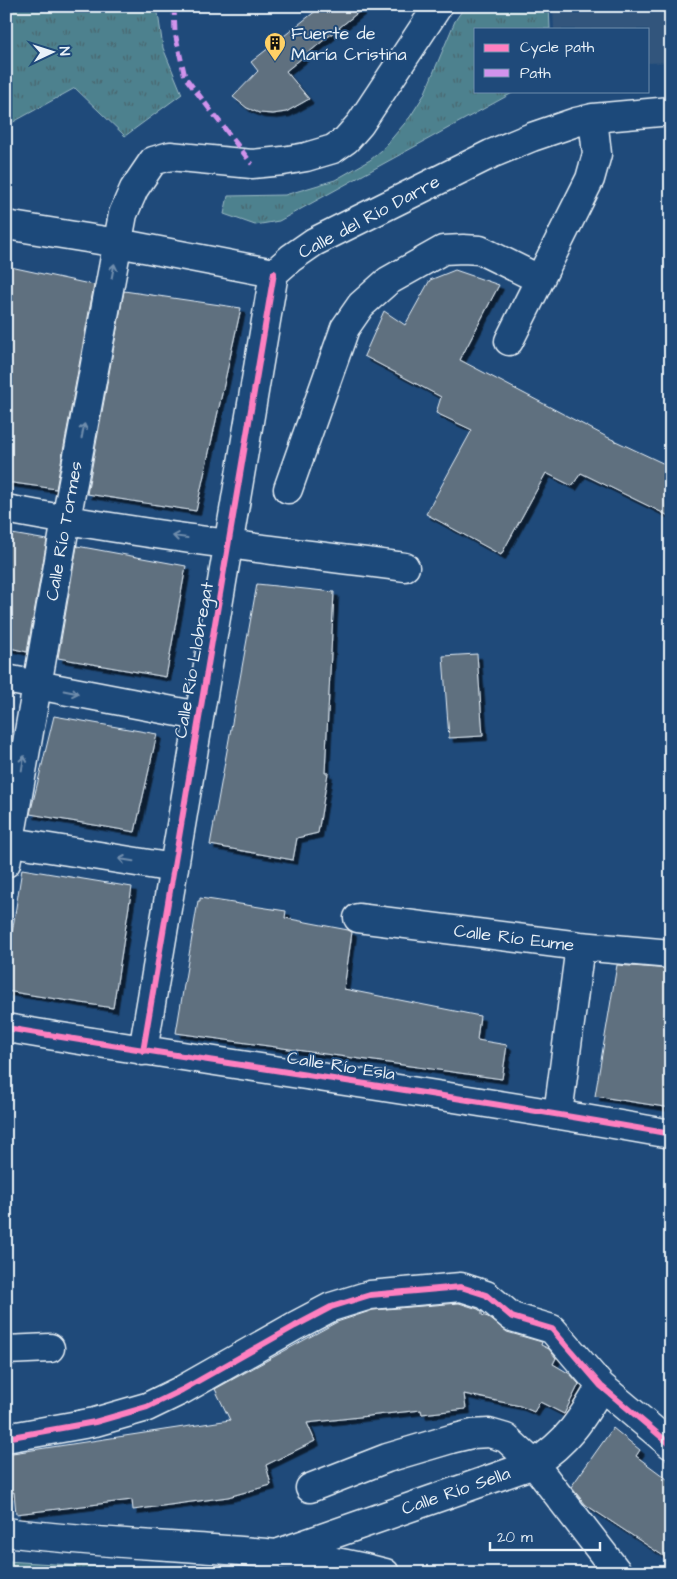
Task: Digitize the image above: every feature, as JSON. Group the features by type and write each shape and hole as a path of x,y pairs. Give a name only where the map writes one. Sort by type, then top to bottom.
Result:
{"street":[{"name":"Calle Río Tormes","path":"8,848 36,685 123,214 134,190 153,161 170,156 252,164 284,162 333,149 346,140 360,124 438,6"},
{"name":"Calle del Río Darre","path":"274,273 314,242 492,154 532,137 593,118 671,110"},
{"path":"509,341 590,179 597,154 593,118"},
{"path":"6,225 118,243 274,273"},
{"path":"288,489 345,328 361,305 388,281 442,250 463,249 480,250 539,279"},
{"name":"Calle Río Llobregat","path":"143,1051 274,273"},
{"path":"6,508 66,520 405,568"},
{"path":"6,679 199,716"},
{"path":"8,848 174,868"},
{"name":"Calle Río Eume","path":"358,918 580,946 671,954"},
{"path":"558,1114 580,946"},
{"name":"Calle Río Esla","path":"6,1028 143,1051 558,1114 671,1134"},
{"path":"6,1438 95,1422 147,1406 182,1390 331,1307 370,1295 461,1287 486,1295 512,1317 552,1329 602,1386 671,1445"},
{"path":"6,1350 50,1348"},
{"name":"Calle Río Sella","path":"279,1553 534,1464 553,1451 571,1434 602,1386"},
{"path":"310,1488 387,1458 472,1434 489,1433 506,1438 534,1464 618,1573"},
{"path":"6,1532 47,1538 279,1553 368,1568 386,1573"}],"shaded area":[{"path":"553,6 671,6 671,62 650,63 650,28 554,28"}],"green space":[{"path":"6,6 157,6 163,48 182,94 125,136 75,88 6,126"},
{"path":"465,6 549,6 550,28 474,28 474,92 514,92 279,221 255,225 224,214 228,196 285,195 335,180 370,160 382,150 410,117 424,95 455,21"},
{"path":"6,1561 198,1573 6,1573"}],"building":[{"name":"Fuerte de María Cristina","path":"322,6 366,6 286,71 309,99 286,112 273,114 259,113 247,108 233,97 258,71 251,62"},
{"path":"6,266 94,285 56,489 6,482"},
{"path":"455,270 499,285 460,360 607,437 671,467 671,517 581,473 572,486 546,473 501,555 426,514 472,430 436,413 441,397 364,356 384,311 405,325 430,280"},
{"path":"124,291 241,308 196,511 87,494"},
{"path":"6,533 47,540 27,652 6,647"},
{"path":"77,546 186,566 166,677 58,658"},
{"path":"257,584 334,592 325,773 328,773 318,833 297,838 293,860 210,845"},
{"path":"477,654 483,736 449,738 443,656"},
{"path":"54,716 157,734 135,832 30,814"},
{"path":"22,869 132,887 113,1008 6,991 6,972"},
{"path":"200,898 286,911 285,918 352,932 344,989 480,1016 477,1040 507,1045 502,1079 176,1033"},
{"path":"617,965 671,969 671,1108 595,1096"},
{"path":"459,1303 478,1309 482,1312 482,1315 488,1317 507,1332 542,1342 541,1345 549,1349 556,1358 553,1364 570,1374 579,1384 564,1414 540,1402 534,1412 520,1406 464,1394 466,1409 422,1414 421,1410 307,1423 315,1441 266,1465 271,1485 228,1497 133,1510 132,1500 16,1514 14,1492 6,1494 6,1454 230,1420 215,1389 337,1322 373,1310"},
{"path":"613,1428 640,1450 636,1456 671,1482 671,1561 586,1505 571,1487"}],"marked path":[{"path":"174,6 175,33 185,77 252,164"}],"cycle path":[{"path":"143,1051 274,273"},
{"path":"6,1028 588,1119 671,1134"},
{"path":"6,1438 95,1422 147,1407 182,1390 331,1307 370,1295 461,1287 486,1295 512,1317 552,1329 601,1386 671,1445"}],"place":[{"name":"Fuerte de María Cristina","path":"275,62"}]}
